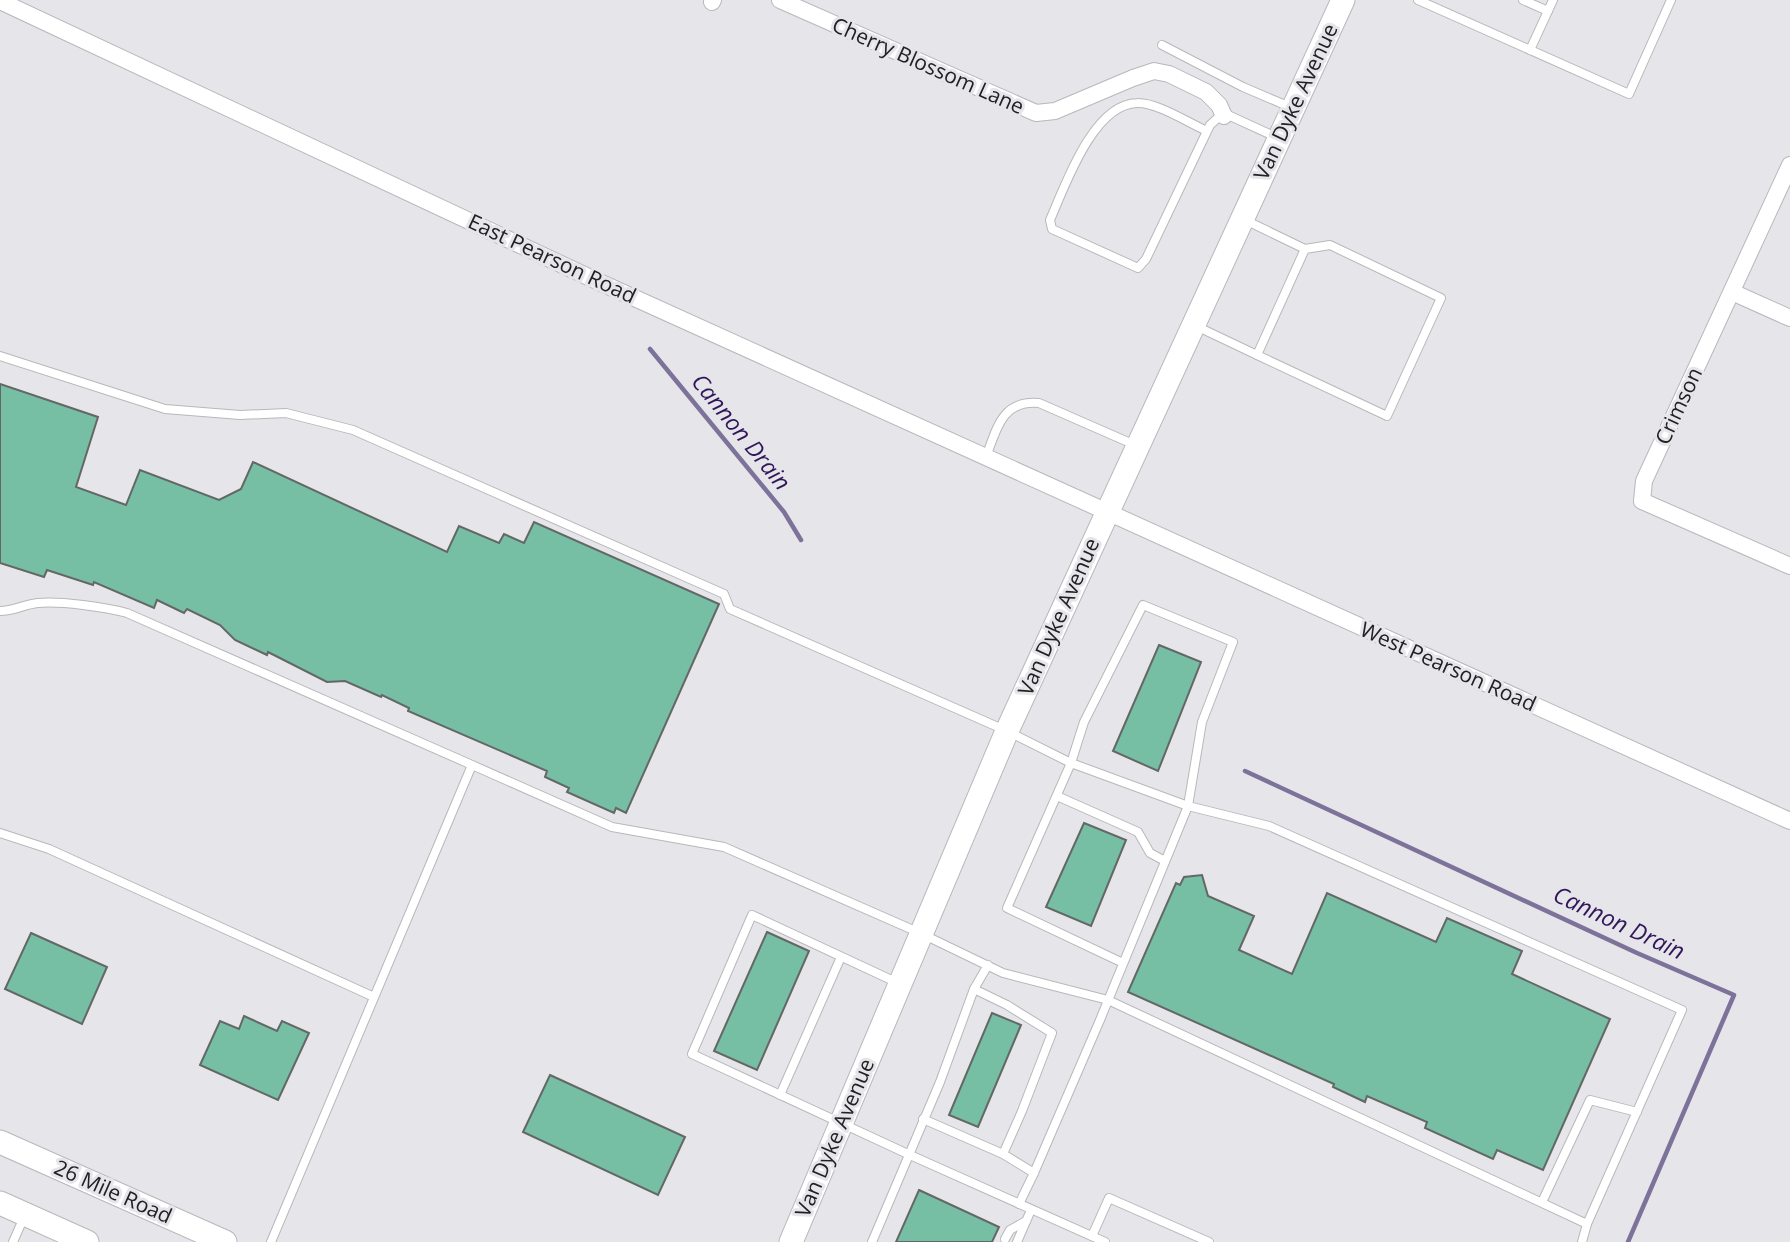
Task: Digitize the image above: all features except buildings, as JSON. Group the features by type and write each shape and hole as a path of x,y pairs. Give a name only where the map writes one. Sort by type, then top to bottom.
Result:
{"main road":[{"name":"Van Dyke Avenue","path":"791,1242 1007,731 1343,0"},
{"name":"26 Mile Road","path":"0,1142 225,1242"},
{"path":"0,1203 87,1242"}],"street":[{"name":"Cherry Blossom Lane","path":"780,0 1036,113 1055,111 1154,71 1169,74 1206,92 1219,105 1223,116"},
{"name":"East Pearson Road","path":"0,1 597,281 1107,512"},
{"name":"Crimson","path":"1790,165 1644,481 1642,501 1790,566"},
{"path":"1732,292 1790,318"},
{"name":"West Pearson Road","path":"1107,512 1790,821"}],"lane":[{"path":"1419,0 1629,94 1671,0"},
{"path":"1523,0 1548,11"},
{"path":"1530,50 1553,0"},
{"path":"1162,45 1243,87 1293,108"},
{"path":"1207,131 1140,103 1133,103 1111,114 1092,133 1083,147 1050,220 1052,229 1138,268 1142,265 1207,131 1215,120 1227,115 1279,139"},
{"path":"1193,324 1387,416 1441,298 1330,245 1305,249 1242,219"},
{"path":"1256,355 1305,249"},
{"path":"0,356 165,410 240,415 286,413 353,430 724,594 730,610 1007,731 1071,762 1188,806 1269,826 1682,1010 1587,1224 1582,1242"},
{"path":"986,457 1007,412 1015,405 1026,402 1039,403 1137,446"},
{"path":"0,611 37,603 109,608 127,612 612,827 724,846 1003,973 1108,1000 1587,1224"},
{"path":"1019,1204 1108,1000 1188,806 1202,722 1233,642 1143,605 1084,722 1071,762 1007,908 1123,962"},
{"path":"271,1242 472,765"},
{"path":"1056,796 1138,831 1150,853 1165,861"},
{"path":"0,833 49,849 374,997"},
{"path":"899,984 752,915 692,1054 910,1156 1105,1242"},
{"path":"780,1095 841,957"},
{"path":"872,1242 940,1082 974,989 988,965"},
{"path":"974,989 1007,1005 1052,1033 1003,1154"},
{"path":"1542,1202 1590,1100 1637,1112"},
{"path":"923,1119 1003,1154 1034,1173"},
{"path":"1092,1236 1109,1198 1209,1242"},
{"path":"1017,1242 1031,1210"},
{"path":"13,1242 25,1214"},
{"path":"1005,1240 1010,1230 1027,1220"}],"waterway":[{"name":"Cannon Drain","path":"650,349 784,512 801,540"},
{"name":"Cannon Drain","path":"1245,771 1637,953 1734,995 1628,1242"}]}
